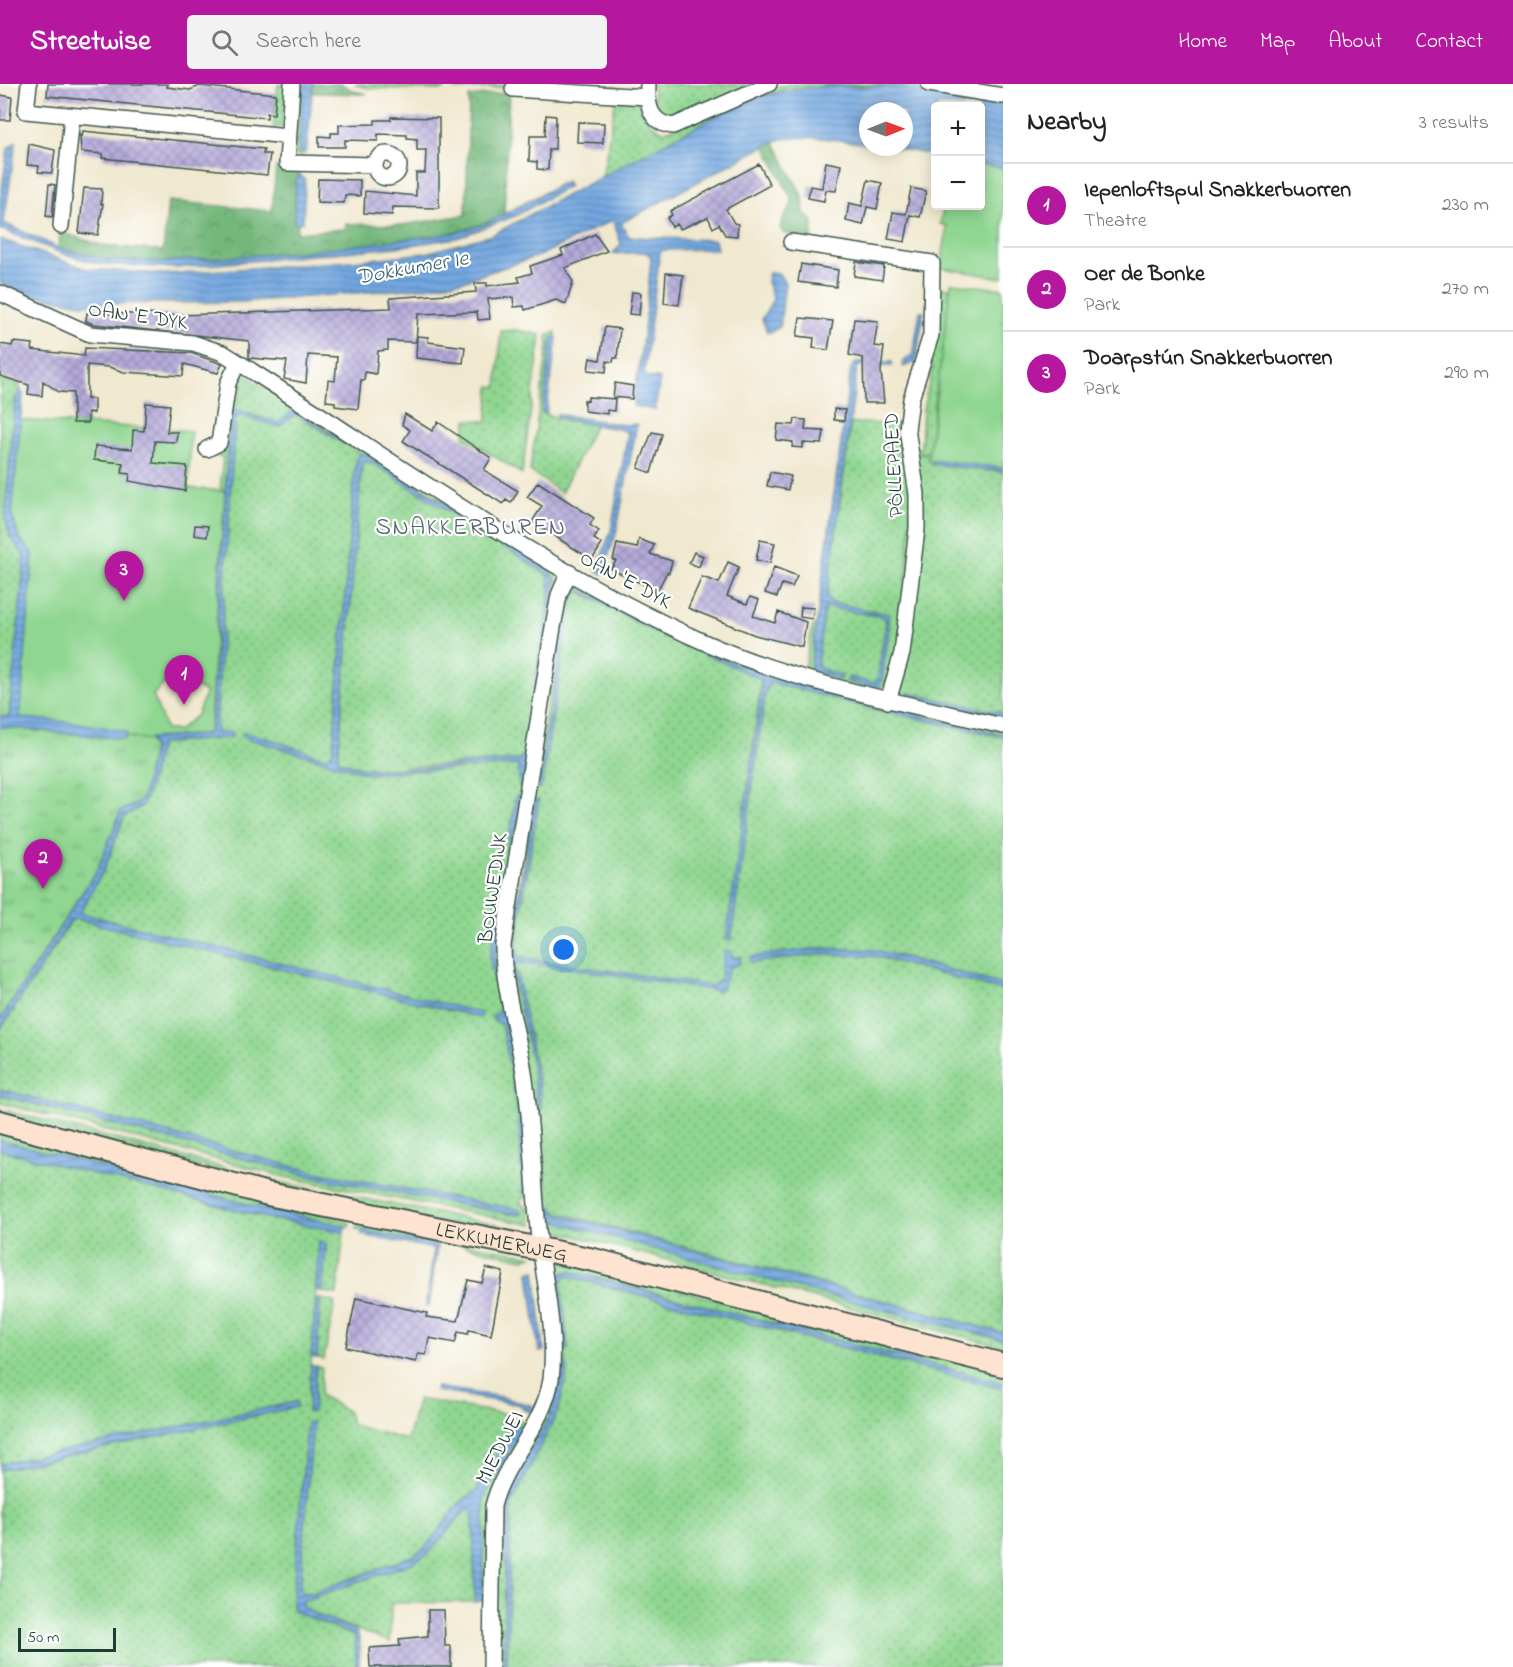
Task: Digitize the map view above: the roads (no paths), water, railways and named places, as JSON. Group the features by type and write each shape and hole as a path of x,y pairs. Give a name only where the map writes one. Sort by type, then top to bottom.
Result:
{"main road":[{"name":"LEKKUMERWEG","path":"0,1122 268,1194 453,1233 540,1248 1003,1365"}],"street":[{"path":"29,84 26,111 288,136"},
{"path":"292,84 287,162 375,165"},
{"path":"513,89 648,91 651,113 667,126 684,124 744,93 769,84"},
{"path":"929,84 957,86 1003,96"},
{"path":"61,226 72,116"},
{"name":"PÔLLEPAED","path":"791,242 932,262 931,335 908,412 908,447 917,494 915,549 902,652 888,700"},
{"name":"OAN 'E DYK","path":"0,293 90,334 193,343 223,353 569,572 642,613 732,653 802,677 888,700 1003,726"},
{"path":"207,449 219,443 228,383 238,363"},
{"name":"BOUWEDIJK","path":"540,1248 527,1090 505,978 503,945 554,627 560,595 569,572"},
{"name":"MIEDWEI","path":"491,1667 493,1506 501,1483 544,1405 552,1368 552,1336 540,1248"}],"water":[{"path":"303,84 313,84 307,148 304,154 299,151"},
{"name":"Dokkumer Ie","path":"830,86 895,87 985,102 931,102 931,154 913,151 913,102 859,102 859,143 809,137 774,141 621,223 629,237 715,240 717,249 662,250 660,253 644,372 647,377 660,379 655,410 633,406 645,323 651,257 646,252 613,254 621,244 613,220 541,255 463,281 419,288 242,302 82,304 25,294 0,283 0,239 87,269 165,274 353,261 426,253 492,235 708,120 758,97 792,89"},
{"path":"985,102 1003,105 1003,168 985,165"},
{"path":"16,142 4,223 59,248 111,260 166,262 299,252 455,233 487,223 566,181 569,186 515,216 457,238 396,247 177,268 100,264 64,254 1,229 0,231 0,203 8,148"},
{"path":"300,174 305,180 303,222 296,223 294,221 296,181"},
{"path":"769,272 778,273 785,283 780,326 772,332 767,332 762,319 773,299 767,282"},
{"path":"920,311 924,311 916,362 903,367 903,362 913,354"},
{"path":"556,337 546,414 542,412 552,338"},
{"path":"857,362 892,362 892,366 860,365 857,369 827,597 832,603 888,614 889,630 882,681 879,687 871,688 847,681 849,677 874,684 877,681 886,621 883,617 825,607 817,664 821,669 842,675 840,679 810,670 851,368"},
{"path":"20,389 23,394 12,515 19,538 33,553 20,718 72,722 126,731 125,739 0,727 0,716 9,717 24,566 24,556 10,536 5,518 15,400"},
{"path":"235,410 279,423 294,410 346,442 344,444 296,414 280,427 242,416 235,417 216,726 218,733 232,732 232,737 160,744 147,796 142,806 124,817 105,868 80,913 481,1013 481,1018 76,919 71,920 0,1030 0,1020 97,870 121,811 139,802 143,796 153,749 150,738 205,735 211,729 230,413"},
{"path":"557,414 625,425 637,424 616,534 602,574 596,571 611,531 628,433 623,430 557,418"},
{"path":"359,453 369,456 546,567 555,580 529,740 525,738 550,593 548,575 371,462 362,462 338,760 352,766 373,768 423,768 516,760 521,759 523,752 527,754 522,786 519,786 518,765 369,774 242,737 242,733 260,736 322,757 328,757 333,751 355,468"},
{"path":"932,460 1003,468 1003,472 931,464"},
{"path":"578,589 690,646 728,661 805,686 1003,734 1003,737 874,709 770,682 765,694 731,940 726,940 762,687 761,679 655,632 584,593 577,592 571,603 541,789 537,788 563,629 571,594"},
{"path":"908,693 1003,713 1003,717 907,697"},
{"path":"516,796 521,797 496,958 496,971 520,1088 529,1192 523,1193 517,1105 502,1025 493,1020 492,1016 500,1012 490,958"},
{"path":"535,800 539,800 516,940 518,957 712,986 720,980 725,950 730,951 732,957 740,957 740,964 730,967 722,988 717,991 549,965 515,963 539,1086 547,1197 532,1063 514,982 512,941"},
{"path":"821,948 876,950 1003,985 1003,991 875,956 821,954 751,963 750,957"},
{"path":"0,1089 314,1172 521,1210 522,1214 510,1214 313,1177 0,1095"},
{"path":"0,1140 262,1208 346,1226 344,1232 267,1218 0,1150"},
{"path":"551,1206 558,1214 1003,1333 1003,1340 791,1286 557,1222 550,1217 548,1207"},
{"path":"362,1230 437,1246 429,1306 426,1306 434,1249 362,1235"},
{"path":"319,1242 326,1243 322,1292 316,1290"},
{"path":"535,1270 544,1351 539,1352 529,1272"},
{"path":"569,1271 1003,1383 1003,1389 567,1276 561,1282 568,1349 565,1351 557,1289 560,1275"},
{"path":"316,1298 320,1299 317,1358 311,1357"},
{"path":"566,1362 568,1369 559,1409 511,1505 507,1667 503,1667 507,1501 510,1488 552,1411"},
{"path":"311,1366 316,1366 313,1412 308,1412"},
{"path":"436,1387 502,1397 533,1406 531,1412 524,1410 521,1405 435,1391"},
{"path":"296,1402 297,1407 0,1470 0,1464"},
{"path":"313,1422 300,1589 303,1593 313,1593 413,1556 424,1549 461,1502 476,1491 514,1424 523,1427 484,1497 483,1601 475,1602 473,1512 466,1509 429,1553 412,1563 303,1601 302,1605 312,1613 356,1631 360,1641 359,1667 356,1667 355,1636 295,1612 292,1607 307,1423"}],"place":[{"name":"Doarpstún Snakkerbuorren","path":"124,601"},
{"name":"Iepenloftspul Snakkerbuorren","path":"184,705"},
{"name":"Oer de Bonke","path":"43,889"}],"district":[{"name":"SNAKKERBUREN","path":"471,526"}]}
